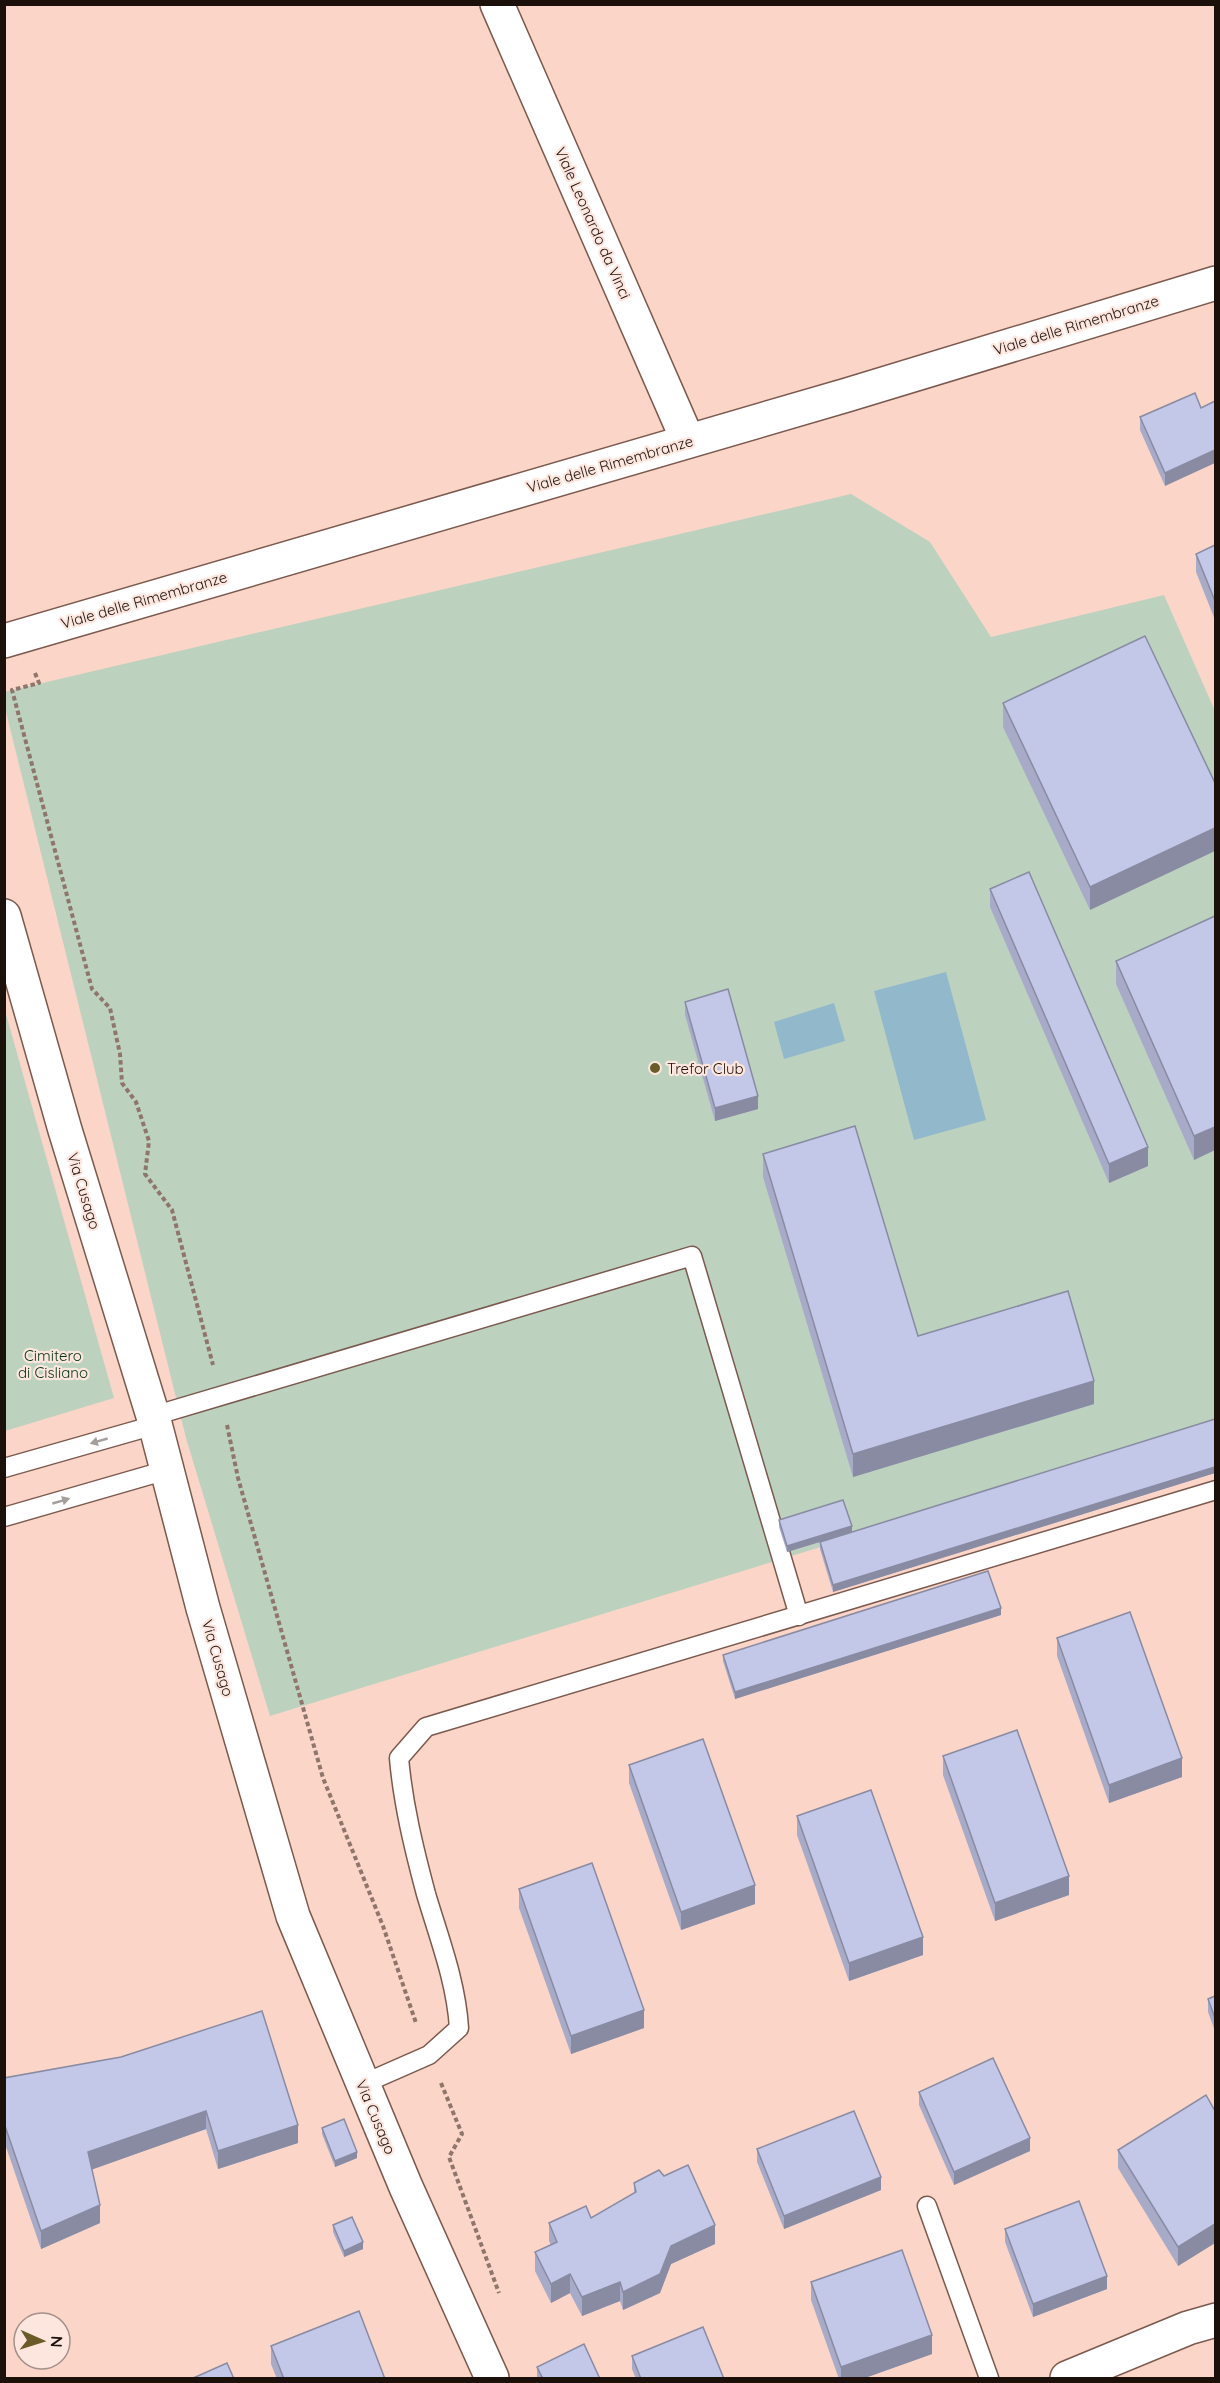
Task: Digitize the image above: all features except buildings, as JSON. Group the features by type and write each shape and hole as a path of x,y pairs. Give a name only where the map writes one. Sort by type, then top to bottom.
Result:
{"street":[{"name":"Viale Leonardo da Vinci","path":"497,4 688,441"},
{"name":"Viale delle Rimembranze","path":"14,638 688,441 1215,283"},
{"name":"Via Cusago","path":"4,916 65,1130 154,1420 203,1608 293,1916 406,2187 492,2379"},
{"path":"1067,2379 1188,2328 1215,2320"}],"lane":[{"path":"4,1468 221,1396 692,1256 800,1616"},
{"path":"4,1517 167,1470"},
{"path":"363,2084 429,2055 459,2028 458,2002 410,1831 399,1758 426,1727 1215,1490"},
{"path":"927,2206 989,2379"}],"path":[{"path":"14,638 39,683 12,690 92,989 110,1008 120,1054 122,1083 136,1102 148,1140 145,1174 172,1210 221,1396 238,1478 323,1778 383,1926 403,1989 462,2134 449,2157 500,2295"}],"green space":[{"name":"Trefor Club","path":"851,494 930,542 991,637 1164,595 1215,711 1215,1426 270,1716 186,1438 5,708 4,692"},
{"name":"Cimitero di Cisliano","path":"4,1007 114,1398 5,1431 4,1431"}],"water":[{"path":"946,972 986,1120 914,1140 874,991"},
{"path":"834,1003 845,1041 784,1059 774,1022"}],"place":[{"name":"Trefor Club","path":"655,1068"}]}
